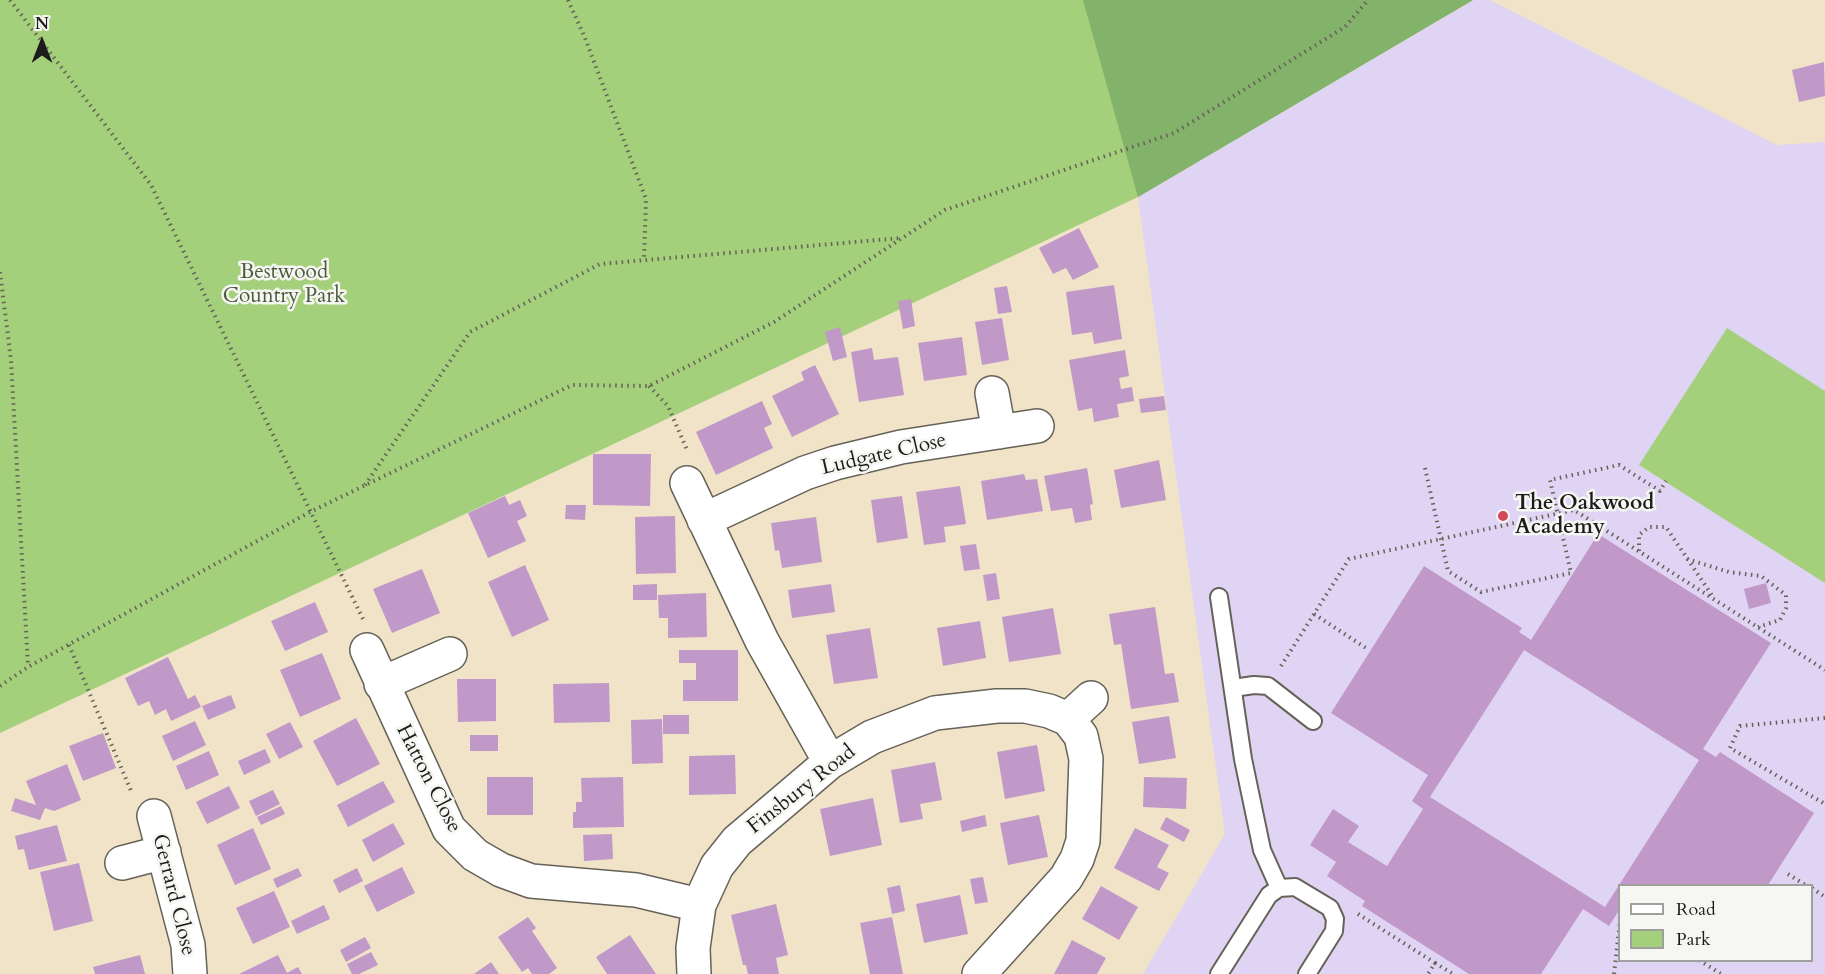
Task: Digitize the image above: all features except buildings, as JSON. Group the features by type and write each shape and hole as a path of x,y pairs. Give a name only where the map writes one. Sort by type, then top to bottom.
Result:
{"street":[{"path":"992,393 999,432"},
{"name":"Ludgate Close","path":"705,520 805,473 835,463 901,447 1037,426"},
{"path":"687,483 762,641 830,762"},
{"name":"Hatton Close","path":"367,650 449,829 475,855 501,870 531,881 636,890 699,905"},
{"path":"381,684 450,654"},
{"name":"Finsbury Road","path":"694,974 693,948 699,905 717,866 737,841 830,762 872,737 935,713 969,707 1025,706 1049,711 1080,709 1081,736 1086,759 1083,841 1077,860 995,969"},
{"name":"Gerrard Close","path":"154,816 188,945 190,974"},
{"path":"122,863 164,852"}],"lane":[{"path":"1219,597 1243,759 1262,850 1279,888"},
{"path":"1233,688 1254,685 1268,687 1313,721"},
{"path":"1219,974 1269,895 1279,888 1295,887 1330,908 1335,919 1334,931 1307,974"}],"path":[{"path":"10,0 152,185 371,636 367,650"},
{"path":"568,0 585,38 646,199 644,260"},
{"path":"0,686 28,667 310,512 572,385 649,386 774,322 945,210 1174,133 1345,27 1368,0"},
{"path":"365,485 470,332 600,264 902,238"},
{"path":"0,272 11,360 28,667"},
{"path":"649,386 668,406 694,467 687,483"},
{"path":"1425,468 1448,571 1481,592 1571,573 1550,480 1619,465 1659,491 1666,481"},
{"path":"1268,687 1349,559 1574,510 1825,670"},
{"path":"1640,552 1638,535 1648,527 1666,527 1715,600"},
{"path":"1687,559 1729,572 1761,576 1786,594 1786,608 1779,620 1758,627"},
{"path":"1314,614 1366,648"},
{"path":"69,645 140,811 154,816"},
{"path":"1825,718 1740,726 1730,748 1825,804"},
{"path":"1788,873 1805,884"},
{"path":"1330,908 1354,911 1453,974"},
{"path":"1614,974 1618,939"},
{"path":"1702,962 1721,974"},
{"path":"1428,974 1435,963"}],"shaded area":[{"name":"The Oakwood Academy","path":"1473,0 1490,0 1777,145 1825,142 1825,974 1143,974 1225,834 1138,197"}],"green space":[{"name":"Bestwood Country Park","path":"0,0 1473,0 1138,197 0,733"},
{"path":"1083,0 1473,0 1138,197"},
{"path":"1727,328 1825,391 1825,583 1639,465"}],"place":[{"name":"The Oakwood Academy","path":"1503,516"}]}
